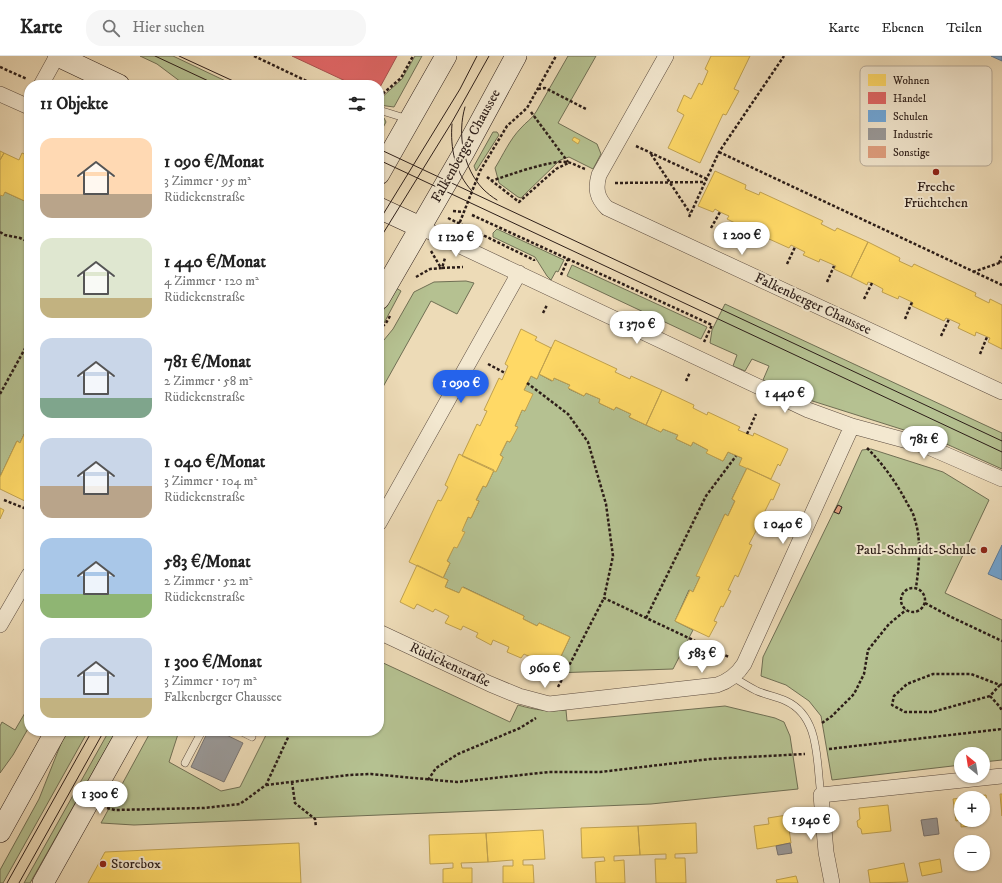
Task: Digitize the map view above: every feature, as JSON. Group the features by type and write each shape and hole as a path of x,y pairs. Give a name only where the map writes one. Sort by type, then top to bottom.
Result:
{"main road":[{"path":"57,56 108,80"},
{"path":"384,165 446,56"},
{"name":"Falkenberger Chaussee","path":"386,305 420,227 464,152 516,56"},
{"path":"384,210 420,227"},
{"path":"0,832 53,736"},
{"path":"42,883 125,736"}],"street":[{"path":"40,80 57,56"},
{"name":"Falkenberger Chaussee","path":"666,56 599,175 596,185 597,195 602,204 607,208 1002,392"},
{"path":"0,94 24,105"},
{"path":"420,227 808,410 852,426 926,446 1002,479"},
{"path":"384,514 519,273"},
{"name":"Rüdickenstraße","path":"384,634 490,684 519,696 550,704 717,685 733,677 744,664 852,426"},
{"path":"0,625 24,584"},
{"path":"832,883 826,852 820,790 1002,776"}],"lane":[{"path":"384,111 410,119"},
{"path":"733,677 756,690 796,706 804,714 811,727 820,790"},
{"path":"184,762 199,736"}],"path":[{"path":"254,56 304,80"},
{"path":"384,93 401,78 413,56"},
{"path":"476,232 459,223 480,171 507,126 527,108 556,56"},
{"path":"688,217 720,152 784,56"},
{"path":"0,67 28,80"},
{"path":"538,88 545,88 586,109"},
{"path":"531,112 568,162"},
{"path":"636,146 706,180"},
{"path":"720,152 1002,285"},
{"path":"651,153 690,213"},
{"path":"491,181 518,172 559,162 568,162"},
{"path":"487,177 520,202 556,169 568,162"},
{"path":"615,182 670,182 706,180"},
{"path":"449,211 463,212"},
{"path":"712,228 720,212"},
{"path":"472,215 696,316 712,325 703,344"},
{"path":"749,246 756,229"},
{"path":"0,232 5,235 24,240"},
{"path":"787,264 795,247"},
{"path":"433,254 441,268"},
{"path":"441,268 447,254"},
{"path":"973,272 1000,262 1002,256"},
{"path":"562,272 568,259"},
{"path":"827,282 834,266"},
{"path":"411,280 430,269 441,268"},
{"path":"864,299 872,283"},
{"path":"905,319 912,302"},
{"path":"384,325 386,323 386,305"},
{"path":"941,336 949,319"},
{"path":"980,354 987,337"},
{"path":"0,394 24,350"},
{"path":"484,362 505,373"},
{"path":"427,780 436,768 458,754 520,728 541,714 550,704 604,598 613,556 606,504 588,442 568,414 527,383"},
{"path":"747,434 756,414"},
{"path":"864,444 883,465 902,493 914,517 919,542 919,568 916,588"},
{"path":"646,618 706,496 736,456"},
{"path":"4,500 24,508"},
{"path":"926,603 919,611 910,612 902,606 901,597 907,589 916,588 924,594 926,603 951,617 1002,641"},
{"path":"604,598 744,664"},
{"path":"811,727 820,725 832,716 854,694 864,674 868,650 889,624 906,610"},
{"path":"933,674 971,674 1001,684 990,696 960,706 932,712 905,712 892,705 894,696 907,684 933,674"},
{"path":"990,696 1002,711"},
{"path":"266,785 349,775 371,774 457,782 549,772 600,772 710,759 804,754 815,750 1002,729"},
{"path":"104,808 115,810 204,808 240,804 266,785 289,736"},
{"path":"292,782 295,803 315,819 316,827"}],"green space":[{"path":"140,56 173,56 223,80 178,80 157,64"},
{"path":"415,56 422,56 394,107 384,106 384,95 402,79"},
{"path":"568,56 596,56 558,123 597,144 601,154 593,169 569,157 560,160 521,198 518,197 499,183 495,168 513,137 531,119"},
{"path":"493,132 497,132 499,135 476,171 474,166"},
{"path":"5,192 24,201 24,435 20,443 17,441 0,477 0,195"},
{"path":"497,229 564,260 558,272 556,271 551,280 535,257 493,237 493,233"},
{"path":"572,265 707,327 701,339 567,276"},
{"path":"466,281 474,283 457,314 431,301 384,385 384,340 393,329 414,292 434,282"},
{"path":"396,288 401,291 384,323 384,309"},
{"path":"725,304 1002,433 1002,469 942,442 803,398 763,380 769,366 752,359 745,371 733,366 737,355 710,343 712,330"},
{"path":"539,374 552,381 554,378 570,385 569,389 584,396 586,393 600,399 599,403 614,410 616,407 631,414 629,417 661,432 663,429 678,435 676,439 691,446 693,442 708,450 707,453 723,461 728,452 742,458 747,468 732,499 735,501 728,516 725,514 697,576 700,577 693,592 689,590 675,621 693,630 673,669 553,673 570,637 539,623 537,626 523,619 524,616 463,587 459,593 445,587 448,580 443,578 450,563 447,561 468,517 471,518 479,501 476,500 483,486 486,487 494,470 496,471 503,457 500,455 507,441 510,442 517,427 515,426 522,410 525,411 524,390 531,376 537,379"},
{"path":"871,449 943,472 989,500 945,593 1002,620 1002,760 990,761 990,747 954,747 954,766 832,780 821,716 809,701 786,685 761,676 763,657 839,501 862,450"},
{"path":"384,663 510,722 518,705 542,710 566,710 567,721 725,706 775,718 784,722 790,736 798,789 651,804 134,825 101,823 148,736 177,736 169,762 221,791 240,787 266,736 384,736"},
{"path":"24,715 24,736 0,773 0,726 2,722 15,730"},
{"path":"64,736 85,736 3,883 0,883 0,870 39,799"},
{"path":"106,736 113,736 30,883 24,883"}],"building: Wohnen":[{"path":"711,56 750,56 734,89 739,91 726,115 723,114 700,163 668,148 684,115 677,111 684,95 691,99 699,83 702,85 708,71 705,69"},
{"path":"574,137 580,140 578,144 572,140"},
{"path":"0,151 4,153 0,160"},
{"path":"4,153 19,160 22,153 24,154 24,201 5,192 3,196 0,195 0,160"},
{"path":"715,171 746,185 745,189 759,195 760,192 823,221 821,224 835,231 837,228 868,242 851,277 834,269 836,266 820,259 819,262 803,255 805,252 791,245 789,248 758,234 759,231 745,224 743,227 727,219 729,216 715,209 713,212 698,206"},
{"path":"868,242 900,258 899,261 912,267 914,264 976,293 975,296 989,303 990,299 1002,305 1002,349 988,342 990,338 976,332 975,336 958,328 960,324 946,318 944,321 912,306 912,302 899,296 898,299 882,292 883,289 872,283 868,282 867,285 851,277"},
{"path":"521,329 537,337 535,340 551,348 537,379 531,376 524,390 533,394 525,411 522,410 515,426 518,427 510,442 507,441 500,455 503,457 496,472 462,456 477,424 480,426 487,411 484,410 499,378 502,380 508,366 505,364"},
{"path":"555,340 617,369 615,372 630,379 631,376 662,390 646,425 629,417 631,414 616,407 614,410 599,403 600,399 586,393 584,396 568,388 570,385 554,378 553,381 539,374"},
{"path":"662,390 694,405 693,408 707,415 708,412 740,427 738,430 753,436 754,433 788,449 780,466 778,464 771,479 739,465 742,458 728,452 723,461 706,453 708,450 693,442 691,446 676,439 678,435 663,429 661,432 646,425"},
{"path":"24,435 24,501 0,489 0,477 17,441 20,443"},
{"path":"459,454 494,470 486,487 483,486 476,500 479,501 471,518 468,517 462,531 465,532 457,548 454,547 447,561 450,563 443,578 409,562 438,500 441,501 448,487 445,485"},
{"path":"747,468 780,484 773,500 771,499 764,513 766,514 759,530 757,529 749,544 752,545 738,577 735,575 728,590 731,591 723,607 721,606 714,621 717,622 709,637 675,621 690,590 693,592 700,577 696,576 725,514 728,516 735,501 732,499"},
{"path":"0,508 4,510 0,519"},
{"path":"417,565 448,580 445,587 459,593 462,587 524,616 523,619 537,626 539,623 570,637 553,673 536,665 539,661 524,654 521,658 507,652 509,647 493,640 491,645 476,637 478,633 463,626 461,630 445,623 449,616 435,609 433,612 417,604 414,609 400,602"},
{"path":"1000,794 1002,794 1002,816"},
{"path":"888,805 891,831 862,834 861,829 858,827 857,821 860,819 859,808"},
{"path":"787,815 791,843 757,849 754,826 769,824 768,818"},
{"path":"696,823 697,853 675,854 675,858 685,858 686,883 656,883 655,859 666,859 666,854 640,855 638,826"},
{"path":"638,826 640,855 614,856 614,861 624,860 625,883 596,883 595,862 605,861 604,857 582,858 581,828"},
{"path":"543,830 545,859 523,860 523,865 533,865 534,883 503,883 503,866 513,866 513,860 488,862 486,833"},
{"path":"486,833 488,862 461,863 462,868 472,868 472,883 443,883 443,869 453,868 453,863 430,864 429,835"},
{"path":"299,843 301,883 88,883 105,852"},
{"path":"940,859 942,872 922,876 919,863"},
{"path":"904,863 908,882 870,883 868,870"},
{"path":"796,876 798,883 777,883 776,880"}],"building: Handel":[{"path":"292,56 397,56 384,80 343,80"}],"building: Schulen":[{"path":"991,56 1002,56 1002,61"},
{"path":"1002,545 1002,580 988,574"}],"building: Industrie":[{"path":"206,736 228,736 243,743 224,782 191,767"},
{"path":"937,818 939,834 924,836 921,820"},
{"path":"790,843 792,853 778,855 776,846"}],"building: Sonstige":[{"path":"838,505 842,507 839,514 834,512"}],"tram line":[{"path":"155,56 206,80"},
{"path":"179,56 231,80"},
{"path":"384,213 460,89 477,56"},
{"path":"384,232 452,122 489,56"},
{"path":"465,107 462,139 466,161 476,181 497,200"},
{"path":"452,124 452,142 455,160 461,176 472,191"},
{"path":"384,151 1002,441"},
{"path":"384,162 1002,452"},
{"path":"7,883 89,736"},
{"path":"19,883 101,736"}],"place":[{"name":"Freche Früchtchen","path":"936,172"},
{"name":"Paul-Schmidt-Schule","path":"984,550"},
{"name":"Storebox","path":"103,864"}]}
